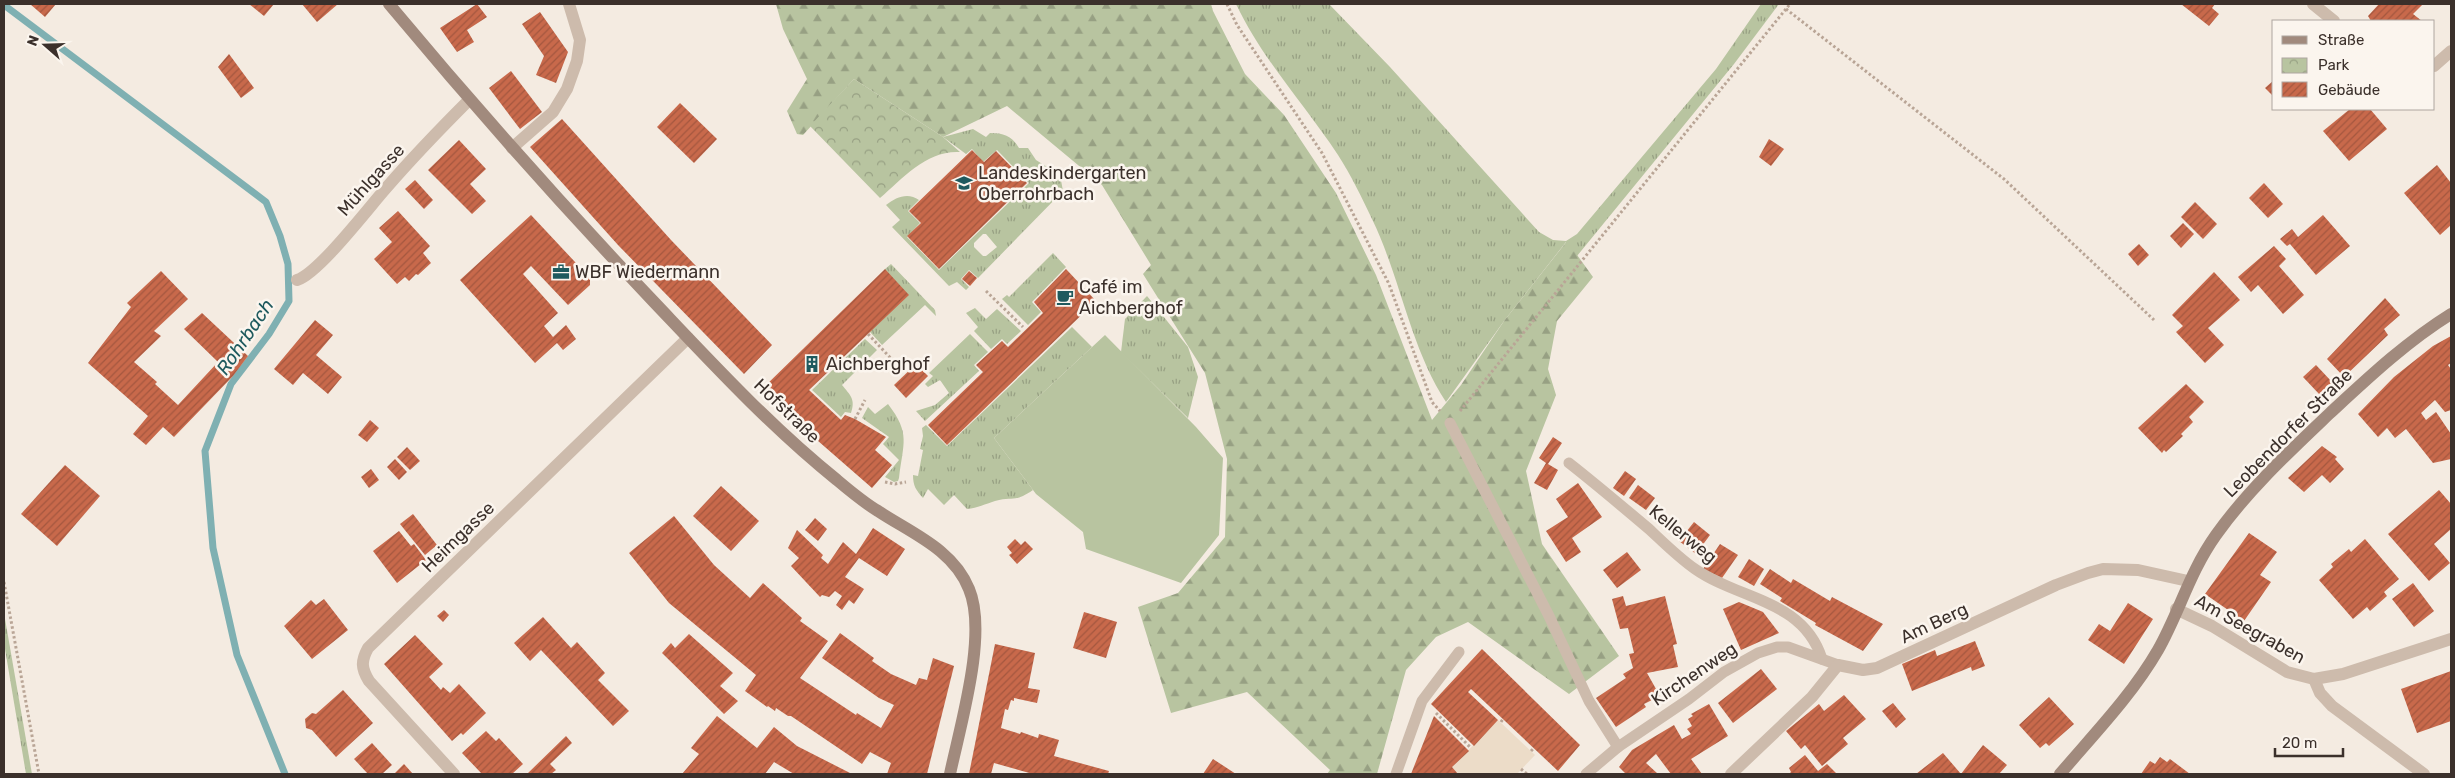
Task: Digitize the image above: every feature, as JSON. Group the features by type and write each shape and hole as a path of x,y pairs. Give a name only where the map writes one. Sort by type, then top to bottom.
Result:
{"main road":[{"name":"Hofstraße","path":"389,4 469,100 688,338 834,478 877,510 925,539 950,560 961,573 974,601 976,638 950,774"},
{"name":"Leobendorfer Straße","path":"2060,774 2142,675 2159,648 2188,581 2216,535 2269,472 2385,362 2426,330 2451,314"}],"street":[{"path":"512,148 553,112 561,101 570,82 579,51 580,40 568,4"},
{"path":"2313,4 2333,20"},
{"path":"2435,65 2451,50"},
{"name":"Mühlgasse","path":"297,280 310,274 322,262 389,184 469,100"},
{"name":"Heimgasse","path":"454,774 369,681 363,670 362,659 368,648 688,338"},
{"name":"Am Berg","path":"1838,665 1863,670 1877,668 2056,585 2088,573 2103,570 2138,570 2188,581"},
{"name":"Am Seegraben","path":"2176,609 2212,626 2287,672 2314,679 2343,674 2451,639"},
{"path":"1731,774 1812,697 1838,665"},
{"path":"2314,679 2320,692 2332,706 2424,774"}],"lane":[{"path":"1450,423 1549,616 1589,701 1618,747"},
{"name":"Kellerweg","path":"1569,463 1695,569 1720,583 1764,600 1786,613 1812,636 1818,645 1822,659"},
{"name":"Kirchenweg","path":"1586,774 1618,747 1689,699 1724,672 1758,653 1788,646 1838,665"},
{"path":"1396,774 1422,701 1459,652"},
{"name":"Kirchenweg","path":"1600,774 1606,758"}],"path":[{"path":"1227,4 1236,25 1322,152 1389,284 1432,402 1450,423 1790,4"},
{"path":"1786,9 2004,179 2154,320"},
{"path":"986,291 1023,327"},
{"path":"868,334 899,367"},
{"path":"855,418 864,400"},
{"path":"885,482 895,484 906,482"},
{"path":"4,582 39,774"},
{"path":"1422,701 1472,748"},
{"path":"1521,769 1526,774"}],"green space":[{"path":"776,4 1211,4 1245,74 1284,115 1336,193 1376,275 1432,420 1461,385 1504,321 1567,241 1593,277 1557,321 1548,369 1556,395 1526,471 1542,544 1619,656 1569,694 1468,622 1436,637 1406,670 1377,774 1327,774 1330,770 1247,692 1171,713 1138,607 1178,593 1225,537 1227,459 1205,373 1143,274 1151,265 1102,185 1007,106 943,137 854,79 803,135 797,134 787,111 807,79 783,29"},
{"path":"1236,4 1329,4 1390,67 1539,232 1553,240 1566,241 1577,234 1716,69 1761,4 1779,4 1734,64 1577,256 1566,242 1504,321 1446,402 1423,359 1391,265 1356,187 1325,136 1258,44"},
{"path":"854,79 943,137 960,152 948,153 926,160 880,198 810,126"},
{"path":"973,129 986,137 990,133 1007,136 1019,148 1028,148 1036,160 1060,175 1063,191 978,278 969,270 961,279 969,287 966,290 957,282 949,286 892,227 900,220 886,205 902,196 911,196 919,200 908,211 920,223 907,237 939,270 1029,183 997,150 983,162 972,149 966,154 943,137","holes":["983,234 986,234 997,247 986,256 983,256 974,247 974,243"]},
{"path":"1053,253 1066,267 1032,302 1041,312 1028,325 1002,299 1007,295 1009,297"},
{"path":"891,264 935,310 936,316 925,305 882,345 870,332 885,269"},
{"path":"1147,296 1188,347 1198,377 1188,418 1121,352 1125,319"},
{"path":"975,308 986,319 997,309 1021,331 1007,344 1002,339 991,349 974,331 978,327 966,313"},
{"path":"1072,327 1092,347 994,438 1033,490 1018,498 995,501 967,509 954,495 944,505 928,489 923,498 915,488 913,475 918,476 923,450 920,449 923,436 922,428 926,425 947,446"},
{"path":"970,334 988,352 974,365 979,371 925,421 916,411 935,405 949,393 940,380 928,387 925,384 933,376 929,373"},
{"path":"1105,335 1196,427 1223,458 1219,535 1181,583 1086,549 1083,532 1036,494 994,438"},
{"path":"865,339 877,350 842,385 853,404 851,413 845,412 841,417 812,390"},
{"path":"888,404 900,423 904,439 899,478 898,481 894,482 885,477 899,460 883,444 889,437 862,418 868,407 875,414"},
{"path":"4,613 32,774 26,774 4,643"}],"shaded area":[{"path":"1498,720 1535,755 1517,774 1458,774 1452,767"}],"building":[{"path":"30,4 56,4 45,17"},
{"path":"249,4 274,4 264,16"},
{"path":"302,4 338,4 317,22"},
{"path":"477,4 487,17 467,30 474,42 457,52 440,28"},
{"path":"2181,4 2215,4 2212,8 2219,14 2209,26"},
{"path":"2379,4 2423,4 2413,14 2421,20 2370,20 2368,16"},
{"path":"540,12 568,52 556,83 536,75 544,56 522,24"},
{"path":"229,54 254,88 241,98 218,67"},
{"path":"511,71 542,112 520,129 489,88"},
{"path":"2272,82 2272,95 2265,88"},
{"path":"680,103 717,139 694,163 657,127"},
{"path":"2349,110 2371,110 2387,129 2349,161 2323,131"},
{"path":"562,119 671,240 772,345 744,374 618,245 530,147"},
{"path":"1769,139 1784,149 1771,166 1759,157"},
{"path":"459,140 486,169 470,184 486,201 472,214 428,170"},
{"path":"972,150 984,162 996,151 1027,183 939,269 907,236 921,223 909,211"},
{"path":"2437,165 2451,183 2451,225 2440,235 2404,193"},
{"path":"415,180 433,200 424,209 405,189"},
{"path":"2264,183 2283,204 2268,218 2249,198"},
{"path":"2195,202 2217,224 2203,239 2181,217"},
{"path":"398,211 430,246 423,253 431,263 409,281 405,277 397,284 374,259 392,242 379,228"},
{"path":"531,215 590,278 590,285 568,305 531,266 523,274 558,313 544,326 553,337 566,325 576,339 563,350 557,343 535,363 460,280"},
{"path":"2323,215 2350,246 2316,275 2290,244 2287,246 2280,239 2292,229 2298,237"},
{"path":"2183,223 2194,234 2181,248 2170,236"},
{"path":"2139,244 2149,255 2138,266 2128,254"},
{"path":"2274,246 2286,259 2279,266 2304,295 2283,314 2258,285 2251,292 2238,277"},
{"name":"Aichberghof","path":"885,269 909,295 809,390 841,420 845,415 886,437 875,450 892,465 872,488 786,413 784,415 760,391"},
{"path":"1066,269 1096,301 947,445 928,425 983,372 976,365 1002,341 1008,347 1043,313 1034,302"},
{"path":"161,271 188,299 154,331 161,336 134,362 157,382 155,384 178,405 218,362 184,329 202,313 248,356 233,376 174,437 163,427 146,445 133,434 148,416 88,363 131,307 127,303"},
{"path":"969,271 977,278 970,286 962,279"},
{"path":"2214,272 2240,300 2208,328 2224,345 2205,363 2176,332 2183,326 2172,315"},
{"path":"2385,298 2400,315 2384,329 2388,335 2344,377 2327,359"},
{"path":"315,320 333,335 316,355 342,377 328,394 303,373 293,385 274,369"},
{"path":"2451,336 2451,363 2448,365 2451,369 2451,410 2445,412 2435,400 2421,413 2426,420 2436,412 2451,434 2451,459 2433,463 2406,429 2395,438 2387,428 2378,437 2358,414 2394,377 2433,346"},
{"path":"916,364 928,376 906,398 894,385"},
{"path":"2316,365 2333,383 2320,395 2303,377"},
{"path":"2186,384 2204,402 2189,417 2193,422 2181,434 2183,436 2166,452 2164,450 2162,453 2138,428"},
{"path":"370,420 379,428 367,442 358,435"},
{"path":"1553,437 1562,443 1548,464 1558,470 1547,490 1534,483 1546,463 1539,458"},
{"path":"2322,446 2337,457 2335,459 2344,469 2330,483 2322,475 2304,492 2288,478"},
{"path":"407,447 420,461 410,470 397,457"},
{"path":"395,459 407,472 399,480 387,467"},
{"path":"65,465 100,496 57,546 21,514"},
{"path":"371,469 379,480 369,488 361,477"},
{"path":"1625,471 1636,479 1624,496 1613,488"},
{"path":"1578,483 1602,517 1572,538 1581,552 1566,562 1546,531 1568,517 1556,499"},
{"path":"1638,485 1655,498 1646,510 1629,498"},
{"path":"721,486 759,521 731,551 693,516"},
{"path":"2439,490 2451,504 2451,529 2434,544 2450,563 2429,581 2388,534"},
{"path":"413,514 437,545 425,555 400,524"},
{"path":"674,516 714,565 750,598 763,583 802,618 800,621 828,641 800,678 856,715 857,713 881,728 894,705 879,698 822,658 840,633 874,658 872,661 891,674 916,685 919,678 927,680 933,658 954,666 927,774 887,774 891,763 870,752 862,764 791,716 776,708 775,711 767,707 745,691 756,675 669,603 629,553"},
{"path":"815,518 827,529 818,541 805,530"},
{"path":"1694,522 1710,535 1696,554 1679,541"},
{"path":"873,528 905,549 887,576 859,558 845,577 864,589 854,604 849,600 842,610 836,605 842,596 835,591 829,597 822,595 820,597 791,566 799,558 788,548 797,530 823,555 821,558 828,564 843,542 856,554"},
{"path":"399,531 411,546 414,544 426,560 397,583 373,551"},
{"path":"2249,533 2277,552 2260,575 2271,582 2244,621 2205,594"},
{"path":"1015,539 1021,545 1025,541 1033,549 1017,564 1009,555 1012,553 1007,547"},
{"path":"2365,539 2399,579 2384,592 2387,596 2370,611 2367,607 2353,619 2319,580 2333,567 2331,564 2349,549 2351,552"},
{"path":"1720,544 1738,555 1722,578 1703,569"},
{"path":"1627,552 1641,570 1617,588 1603,570"},
{"path":"1749,559 1764,569 1754,586 1738,577"},
{"path":"1770,569 1791,583 1793,579 1830,601 1832,597 1883,624 1863,651 1815,625 1816,623 1780,601 1782,598 1760,584"},
{"path":"2413,583 2434,611 2414,627 2392,599"},
{"path":"1623,596 1626,606 1665,596 1677,644 1673,645 1678,667 1647,673 1660,696 1644,704 1646,707 1616,727 1596,698 1626,678 1623,674 1633,668 1629,654 1634,653 1628,628 1620,629 1612,599"},
{"path":"324,599 348,630 312,659 284,626 311,600 316,605"},
{"path":"1739,602 1763,612 1779,633 1741,650 1723,609"},
{"path":"2128,603 2153,619 2124,664 2088,640 2099,624 2110,631"},
{"path":"444,610 449,615 443,622 437,616"},
{"path":"1084,612 1117,622 1106,658 1073,648"},
{"path":"543,617 571,648 577,642 605,673 598,680 629,711 613,726 541,650 530,661 514,643"},
{"path":"689,634 733,673 720,686 738,701 724,714 662,653 671,643 675,648"},
{"path":"415,635 443,664 429,677 441,690 443,687 450,693 459,684 486,713 463,735 461,733 452,741 384,664"},
{"path":"1975,641 1985,666 1972,671 1971,667 1912,691 1902,664 1935,650 1937,656"},
{"path":"995,644 1035,653 1028,688 1040,690 1037,703 1014,698 1014,701 1011,700 1008,710 1005,709 1001,728 1038,738 1039,734 1059,740 1054,756 1109,771 1108,774 1033,774 994,763 991,774 969,774"},
{"path":"1482,649 1580,745 1558,771 1471,689 1468,692 1498,720 1474,746 1431,704"},
{"path":"1761,669 1777,689 1733,723 1718,703"},
{"path":"2451,671 2451,721 2417,733 2401,689"},
{"path":"343,690 373,723 336,757 312,730 306,728 305,719 312,713 316,714"},
{"path":"1844,695 1866,719 1843,738 1848,744 1822,766 1805,745 1801,749 1786,731 1819,704 1824,711"},
{"path":"2049,697 2074,724 2049,746 2046,743 2040,748 2019,725"},
{"path":"1893,703 1906,719 1896,728 1882,711"},
{"path":"1709,704 1728,736 1691,759 1702,774 1671,774 1656,754 1646,763 1658,774 1626,774 1619,767 1632,750 1674,725 1682,739 1691,734 1687,729 1692,726 1688,719 1693,716 1691,714"},
{"path":"717,716 757,748 774,727 797,746 852,774 794,774 774,762 765,774 682,774 699,754 691,748"},
{"path":"1434,716 1469,751 1452,767 1458,774 1411,774"},
{"path":"486,731 496,741 499,738 523,764 512,774 482,774 462,753"},
{"path":"566,736 572,743 550,764 556,770 551,774 527,774"},
{"path":"372,743 392,765 382,774 368,774 354,759"},
{"path":"1983,745 2007,765 1999,774 1961,774"},
{"path":"1943,753 1961,774 1916,774"},
{"path":"1805,755 1818,771 1827,764 1837,774 1789,774 1791,772 1789,768"},
{"path":"2160,757 2167,762 2170,759 2190,774 2141,774 2150,761 2155,764"},
{"path":"1213,759 1236,774 1203,774"},
{"path":"404,764 413,774 394,774"}],"waterway":[{"name":"Rohrbach","path":"4,5 266,202 280,236 288,264 289,301 269,334 231,384 205,451 213,548 237,655 285,774"}],"place":[{"name":"Landeskindergarten Oberrohrbach","path":"964,183"},
{"name":"WBF Wiedermann","path":"561,272"},
{"name":"Café im Aichberghof","path":"1065,297"},
{"name":"Aichberghof","path":"812,364"}]}
